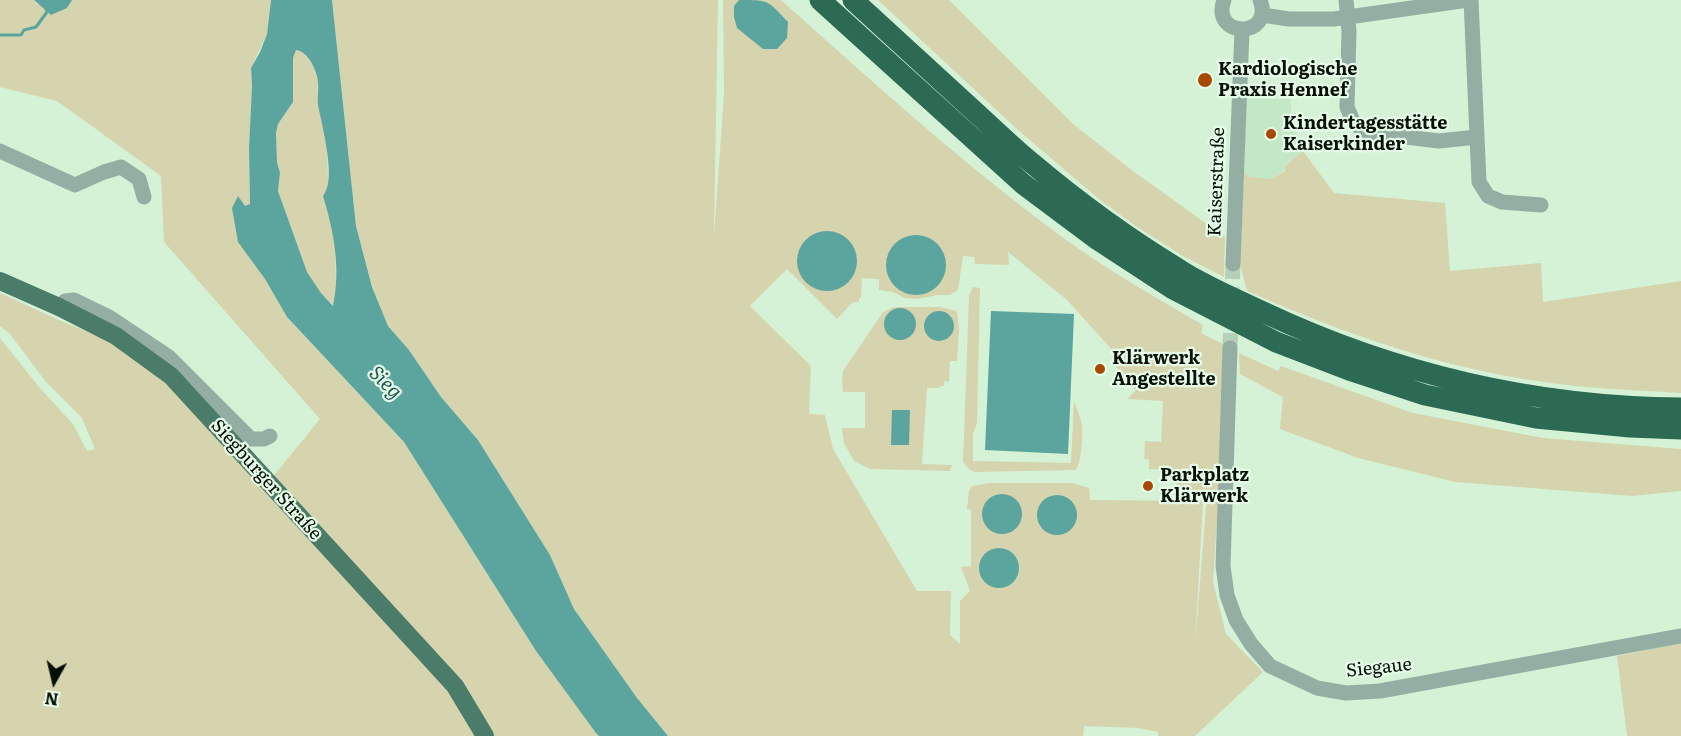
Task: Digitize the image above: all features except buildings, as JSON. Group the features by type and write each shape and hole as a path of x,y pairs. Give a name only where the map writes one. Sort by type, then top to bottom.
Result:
{"highway":[{"path":"820,0 1023,184 1098,240 1173,289 1276,342 1349,370 1425,395 1536,418 1630,427 1681,429"},
{"path":"853,0 1032,164 1108,222 1181,271 1228,296 1316,335 1409,369 1505,392 1581,403 1681,408"}],"main road":[{"name":"Siegburger Straße","path":"0,281 116,336 171,376 455,686 485,736"}],"street":[{"path":"1224,0 1222,6 1224,18 1231,26 1242,30 1252,27 1260,20 1261,8 1289,19 1319,19 1469,0 1479,182 1488,196 1503,202 1541,205"},
{"path":"1346,0 1349,31 1347,107 1353,121 1364,132 1439,141 1477,137"},
{"name":"Kaiserstraße","path":"1233,264 1242,30"},
{"path":"0,151 75,185 121,167 139,179 144,197"},
{"path":"59,307 65,301 74,300 109,317 169,357 251,439 264,439 270,436"},
{"name":"Siegaue","path":"1230,348 1223,535 1227,595 1236,620 1251,644 1270,666 1317,688 1346,693 1380,691 1681,636"}],"shaded area":[{"path":"0,0 34,0 37,4 67,8 72,0 271,0 267,34 251,68 250,205 245,206 265,279 287,317 404,442 536,651 599,736 0,736 0,338 39,387 73,424 87,451 95,449 82,418 46,382 10,334 0,326 0,293 168,365 270,480 320,419 164,242 161,176 57,101 0,87"},
{"path":"332,0 718,0 714,236 724,93 723,0 781,0 909,114 1008,196 1100,263 1203,325 1201,333 1225,345 1227,364 1213,582 1226,634 1263,672 1195,736 1158,736 1158,732 1138,728 1084,726 1083,736 668,736 637,699 574,609 550,555 478,440 441,397 409,350 388,326 372,287 356,226","holes":["1008,252 1067,300 1114,352 1113,363 1136,390 1127,399 1163,401 1161,442 1145,441 1144,459 1149,460 1149,469 1177,470 1176,497 1207,495 1195,645 1203,501 1090,500 1089,488 1072,483 990,483 972,486 969,491 967,509 971,510 971,566 961,567 970,591 960,601 960,644 950,635 951,591 917,591 833,449 825,415 809,414 811,366 750,306 787,269 837,319 853,302 859,302 862,278 879,279 879,290 893,292 905,298 950,295 958,290 963,256 974,257 975,264 1009,265"]},
{"path":"878,0 949,0 1073,124 1133,171 1225,237 1224,277 1183,256 1100,200 1018,130"},
{"path":"296,49 306,56 318,80 318,104 327,143 327,192 335,242 334,306 321,293 307,272 278,191 280,173 277,162 276,133 278,124 293,102 293,58"},
{"name":"Kindertagesstätte Kaiserkinder","path":"1246,99 1291,99 1291,117 1303,151 1285,165 1285,170 1271,179 1249,177 1244,172"},
{"path":"1303,151 1334,193 1445,203 1450,271 1541,263 1543,302 1681,281 1681,393 1561,384 1468,368 1356,335 1247,291 1240,264 1244,172 1249,177 1271,179 1285,171 1285,166"},
{"path":"973,287 980,288 977,423 973,434 973,461 1071,463 1074,401 1082,430 1080,456 1076,470 974,472 963,462 969,296"},
{"path":"894,307 940,307 957,311 959,330 957,361 950,361 949,382 944,381 944,386 939,388 927,388 922,464 952,465 950,471 870,469 854,461 844,443 842,428 865,428 865,392 843,392 843,371 883,312"},
{"path":"1239,353 1278,371 1281,366 1413,413 1543,438 1681,449 1681,491 1632,496 1455,482 1358,458 1280,429 1283,397 1240,374"},
{"path":"1681,643 1681,736 1627,736 1617,656"}],"water":[{"path":"34,0 72,0 67,8 51,15"},
{"name":"Sieg","path":"271,0 332,0 356,226 372,287 388,326 409,350 441,397 478,440 550,555 574,609 637,698 668,736 599,736 596,733 536,651 404,442 287,317 265,279 238,242 232,208 238,196 245,206 250,204 251,68 267,34","holes":["296,50 311,62 317,78 318,105 329,166 329,178 323,196 335,251 336,278 333,306 307,272 278,191 280,173 277,162 276,133 278,124 293,102 293,58"]},
{"path":"739,0 763,1 776,9 788,22 787,38 777,49 763,49 737,28 734,6"},
{"path":"827,231 848,240 857,261 848,282 827,291 806,282 797,261 806,240"},
{"path":"910,235 922,235 933,240 941,248 946,265 944,277 933,290 922,295 910,295 899,290 891,282 886,271 886,259 891,248 899,240"},
{"path":"900,308 911,313 916,324 911,335 900,340 889,335 884,324 889,313"},
{"path":"939,311 950,315 954,326 950,337 939,341 928,337 924,326 928,315"},
{"path":"991,311 1074,314 1068,454 985,450"},
{"path":"892,410 910,410 909,445 891,445"},
{"path":"1002,494 1016,500 1022,514 1016,528 1002,534 988,528 982,514 988,500"},
{"path":"1057,495 1071,501 1077,515 1071,529 1057,535 1043,529 1037,515 1043,501"},
{"path":"999,548 1013,554 1019,568 1013,582 999,588 985,582 979,568 985,554"}],"waterway":[{"path":"0,35 21,35 24,30 36,27 47,12 46,8"}],"tunnel":[{"path":"1230,348 1233,264"}],"place":[{"name":"Kardiologische Praxis Hennef","path":"1205,80"},
{"name":"Kindertagesstätte Kaiserkinder","path":"1271,134"},
{"name":"Klärwerk Angestellte","path":"1100,369"},
{"name":"Parkplatz Klärwerk","path":"1148,486"}]}
